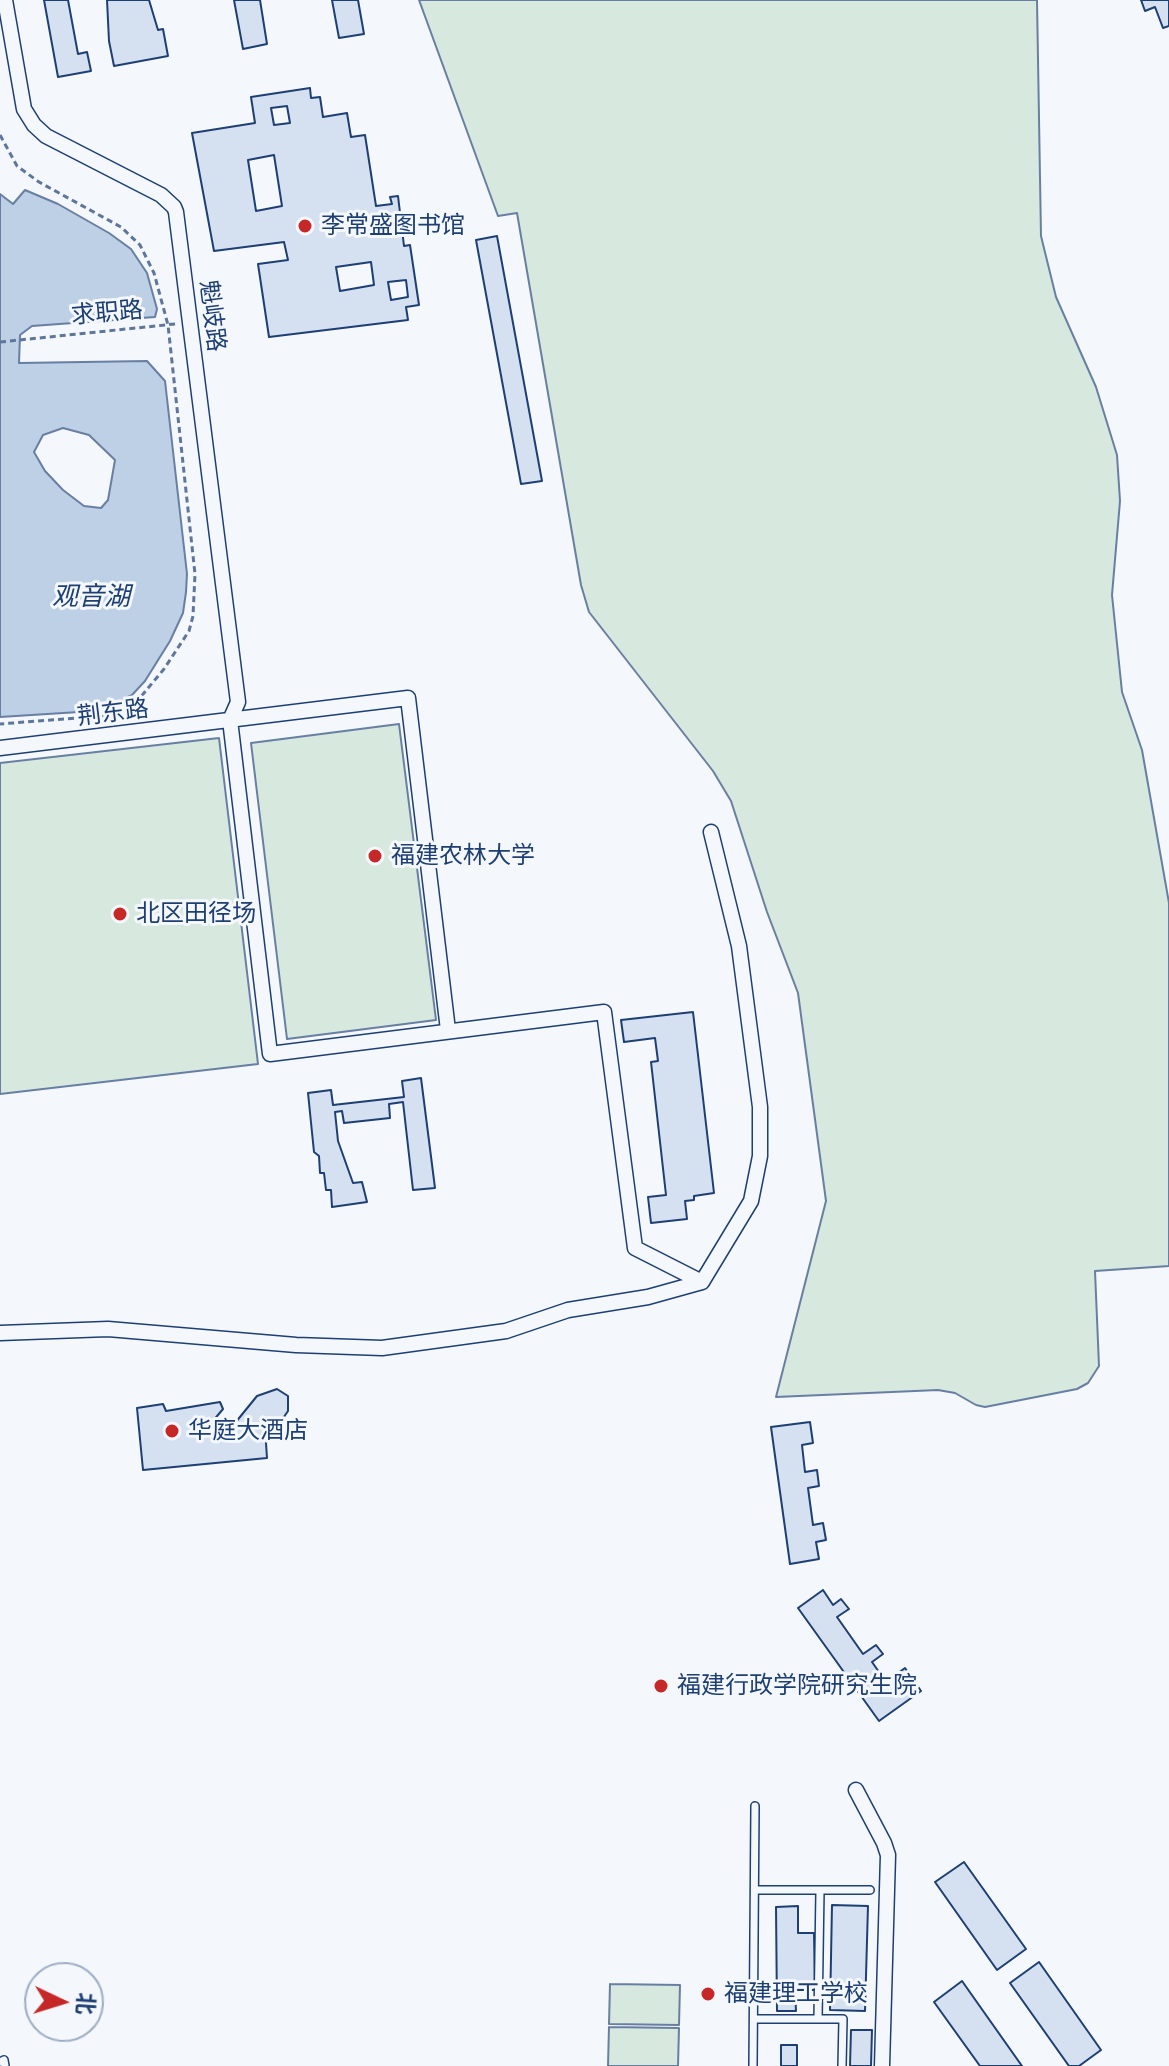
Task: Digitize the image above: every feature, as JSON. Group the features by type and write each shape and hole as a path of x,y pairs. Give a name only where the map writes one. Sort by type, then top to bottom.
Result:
{"street":[{"name":"魁岐路","path":"5,0 24,109 34,125 46,136 161,195 174,207 238,702 230,720 270,1054 448,1030"},
{"name":"荆东路","path":"0,748 408,698 448,1030"},
{"path":"0,1333 108,1329 296,1345 382,1348 506,1331 568,1310 648,1297 702,1282 751,1201 760,1156 760,1107 739,946 711,832"},
{"path":"448,1030 604,1012 635,1248 702,1282"},
{"path":"856,1790 888,1855 882,2066"}],"lane":[{"path":"753,2066 755,1806"},
{"path":"755,1890 870,1890"},
{"path":"818,2019 820,1890"},
{"path":"754,2019 843,2019 842,2066"}],"path":[{"path":"0,135 17,166 39,182 121,227 140,245 154,273 168,325 195,574 193,616 189,631 139,699 115,715 0,724"},
{"name":"求职路","path":"0,342 191,322"}],"shaded area":[{"path":"419,0 1037,0 1041,236 1056,297 1096,387 1117,455 1120,501 1112,595 1122,692 1142,750 1169,903 1169,1266 1095,1271 1099,1366 1088,1383 1077,1389 985,1407 955,1393 938,1390 776,1397 826,1201 798,993 767,912 731,801 713,771 589,612 581,585 517,213 498,216"},
{"path":"399,724 436,1020 287,1039 251,743"},
{"name":"北区田径场","path":"219,738 258,1064 0,1094 0,763"},
{"path":"610,1984 680,1985 679,2025 609,2024"},
{"path":"609,2027 679,2028 678,2066 608,2066"}],"water":[{"name":"观音湖","path":"25,190 58,204 131,249 147,273 157,309 155,317 32,326 20,335 19,363 147,361 165,381 187,574 183,613 170,641 145,681 132,695 115,704 79,712 0,717 0,194 13,204","holes":["63,428 89,435 115,460 108,500 101,508 84,506 63,490 45,471 34,452 43,435"]}],"building":[{"path":"44,0 68,0 78,54 87,52 91,71 58,77"},
{"path":"107,0 149,0 158,30 163,29 168,56 114,66"},
{"path":"234,0 260,0 267,44 243,49"},
{"path":"332,0 358,0 364,34 339,38"},
{"path":"1141,0 1169,0 1169,26 1163,28 1155,7 1145,11"},
{"name":"李常盛图书馆","path":"310,88 311,98 320,97 323,117 347,113 351,137 365,135 376,206 392,204 390,197 398,196 404,246 410,245 419,305 406,307 408,320 269,337 258,264 288,260 284,242 214,251 192,133 255,123 251,97","holes":["287,106 290,123 274,125 271,108","274,155 282,206 256,211 248,160","371,262 374,285 340,291 336,267","406,280 408,297 391,300 388,282"]},
{"path":"497,236 542,481 521,484 476,240"},
{"path":"693,1012 714,1193 694,1196 694,1200 685,1201 687,1219 651,1223 648,1197 666,1195 651,1062 658,1061 655,1038 624,1042 621,1020"},
{"path":"421,1078 435,1188 413,1190 403,1102 389,1104 390,1118 344,1123 342,1111 335,1112 338,1141 353,1183 362,1182 367,1202 332,1207 331,1190 326,1190 324,1173 320,1173 319,1156 314,1152 308,1093 331,1090 333,1105 404,1097 402,1081"},
{"name":"华庭大酒店","path":"277,1389 288,1396 288,1411 266,1443 267,1458 143,1470 137,1408 163,1404 166,1411 220,1402 223,1409 202,1434 231,1428 257,1396"},
{"path":"810,1422 813,1443 802,1445 805,1472 817,1470 819,1486 808,1488 813,1525 823,1523 826,1540 816,1542 819,1559 790,1564 771,1427"},
{"path":"823,1590 833,1605 841,1599 849,1609 837,1617 863,1654 876,1645 883,1654 872,1662 886,1682 905,1668 921,1691 879,1721 798,1608"},
{"path":"964,1862 1026,1949 997,1970 935,1882"},
{"path":"832,1905 868,1906 865,2011 830,2010"},
{"path":"798,1906 798,1933 814,1933 815,1990 795,1990 796,2011 777,2011 776,1907"},
{"path":"1039,1962 1101,2050 1079,2066 1069,2066 1010,1983"},
{"path":"962,1981 1022,2066 980,2066 934,2002"},
{"path":"851,2030 872,2030 871,2066 850,2066"},
{"path":"781,2045 797,2045 797,2066 781,2066"}],"place":[{"name":"李常盛图书馆","path":"305,226"},
{"name":"福建农林大学","path":"375,856"},
{"name":"北区田径场","path":"120,914"},
{"name":"华庭大酒店","path":"172,1431"},
{"name":"福建行政学院研究生院","path":"661,1686"},
{"name":"福建理工学校","path":"708,1994"}]}
